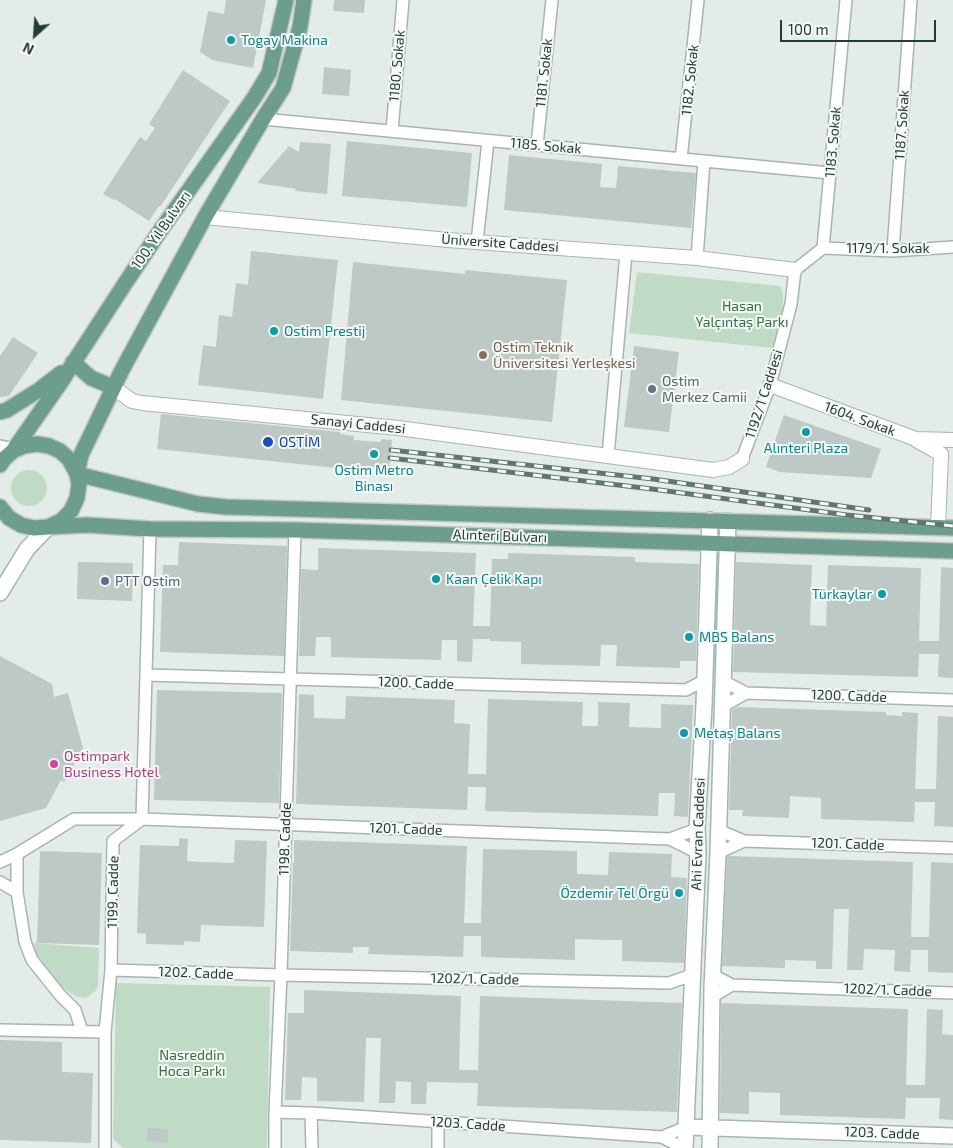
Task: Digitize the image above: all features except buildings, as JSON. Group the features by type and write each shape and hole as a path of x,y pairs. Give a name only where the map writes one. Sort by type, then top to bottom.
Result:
{"main road":[{"name":"100. Yıl Bulvarı","path":"0,465 4,459 6,449 73,362 130,274 254,98 269,73 286,0"},
{"name":"100. Yıl Bulvarı","path":"48,527 61,521 71,511 77,498 79,484 77,474 81,455 113,387 205,217 262,119 283,88 300,27 304,0"},
{"path":"0,412 7,410 39,390 73,362 91,378 113,387"},
{"path":"6,449 36,444 49,446 60,451 69,459 77,474"},
{"name":"Alınteri Bulvarı","path":"77,474 198,504 226,507 945,528"},
{"name":"Alınteri Bulvarı","path":"0,507 9,518 21,526 34,528 87,525 150,529 295,530 953,550"},
{"name":"Ahi Evran Caddesi","path":"684,1148 698,853 697,830 704,705 710,520"},
{"name":"Ahi Evran Caddesi","path":"710,1148 712,998 728,521"},
{"path":"0,592 27,549 48,527"},
{"name":"1200. Cadde","path":"704,680 723,681"},
{"path":"704,705 722,707"},
{"name":"1201. Cadde","path":"697,830 718,830"},
{"name":"1201. Cadde","path":"698,853 718,853"},
{"name":"1202/1. Cadde","path":"692,975 713,975"},
{"path":"691,996 712,998"},
{"name":"1203. Cadde","path":"686,1127 953,1136"}],"street":[{"name":"1180. Sokak","path":"392,131 403,0"},
{"name":"1181. Sokak","path":"537,145 552,0"},
{"name":"1182. Sokak","path":"681,159 698,0"},
{"name":"1183. Sokak","path":"823,248 846,0"},
{"name":"1187. Sokak","path":"893,251 910,0"},
{"name":"1185. Sokak","path":"262,119 830,174"},
{"path":"477,242 488,141"},
{"path":"697,258 704,161"},
{"name":"Üniversite Caddesi","path":"205,217 477,242 697,258 795,270"},
{"name":"1179/1. Sokak","path":"823,248 893,251 953,247"},
{"path":"795,270 823,248"},
{"path":"608,456 626,253"},
{"name":"1192/1 Caddesi","path":"742,459 770,385 791,304 795,270"},
{"name":"1604. Sokak","path":"770,385 916,439 953,440"},
{"name":"Sanayi Caddesi","path":"113,387 132,400 142,403 398,428 713,470 729,467 742,459"},
{"path":"916,439 941,454 945,528"},
{"path":"142,819 150,529"},
{"name":"1198. Cadde","path":"275,1148 295,530"},
{"name":"1200. Cadde","path":"146,675 686,690"},
{"path":"704,680 686,690 704,705"},
{"name":"1200. Cadde","path":"723,681 746,693 953,700"},
{"path":"722,707 746,693"},
{"name":"1201. Cadde","path":"0,862 17,854 74,819 142,819 286,824 670,840 698,853"},
{"name":"1199. Cadde","path":"105,1148 105,1032 111,970 113,841 142,819"},
{"name":"1201. Cadde","path":"670,840 697,830"},
{"name":"1201. Cadde","path":"718,830 744,840 953,848"},
{"name":"1201. Cadde","path":"718,853 744,840"},
{"path":"17,854 17,892 25,942 32,960 60,995 75,1010 82,1031"},
{"path":"0,882 17,892"},
{"name":"1202. Cadde","path":"111,970 281,975"},
{"name":"1202/1. Cadde","path":"281,975 670,983 692,975"},
{"name":"1202/1. Cadde","path":"713,975 732,985 953,993"},
{"path":"670,983 691,996"},
{"path":"712,998 732,985"},
{"path":"0,1030 105,1032"},
{"name":"1203. Cadde","path":"275,1112 662,1136 686,1127"},
{"path":"311,1113 312,1148"},
{"path":"438,1122 438,1148"},
{"name":"1203. Cadde","path":"662,1136 684,1148"}],"green space":[{"name":"Hasan Yalçıntaş Parkı","path":"637,272 780,286 783,292 783,305 781,320 772,348 629,333"},
{"path":"29,470 36,471 42,475 46,481 46,495 42,501 36,505 29,506 22,505 16,501 12,495 11,488 12,481 16,475 22,471"},
{"path":"714,569 719,570 715,663 709,662"},
{"path":"34,943 99,948 98,985 96,991 86,998 77,997 63,988 36,954"},
{"name":"Nasreddin Hoca Parkı","path":"116,983 270,987 267,1148 123,1148 113,1139"}],"railway":[{"path":"391,450 653,479 869,510"},
{"path":"390,458 652,489 847,515 953,526"}],"place":[{"name":"Togay Makina","path":"231,40"},
{"name":"Ostim Prestij","path":"274,331"},
{"name":"Ostim Teknik Üniversitesi Yerleşkesi","path":"483,355"},
{"name":"Ostim Merkez Camii","path":"652,389"},
{"name":"Alınteri Plaza","path":"806,432"},
{"name":"OSTİM","path":"268,442"},
{"name":"Ostim Metro Binası","path":"374,454"},
{"name":"Kaan Çelik Kapı","path":"436,579"},
{"name":"PTT Ostim","path":"105,581"},
{"name":"Türkaylar","path":"882,594"},
{"name":"MBS Balans","path":"689,637"},
{"name":"Metaş Balans","path":"684,733"},
{"name":"Ostimpark Business Hotel","path":"54,764"},
{"name":"Özdemir Tel Örgü","path":"679,893"}]}
